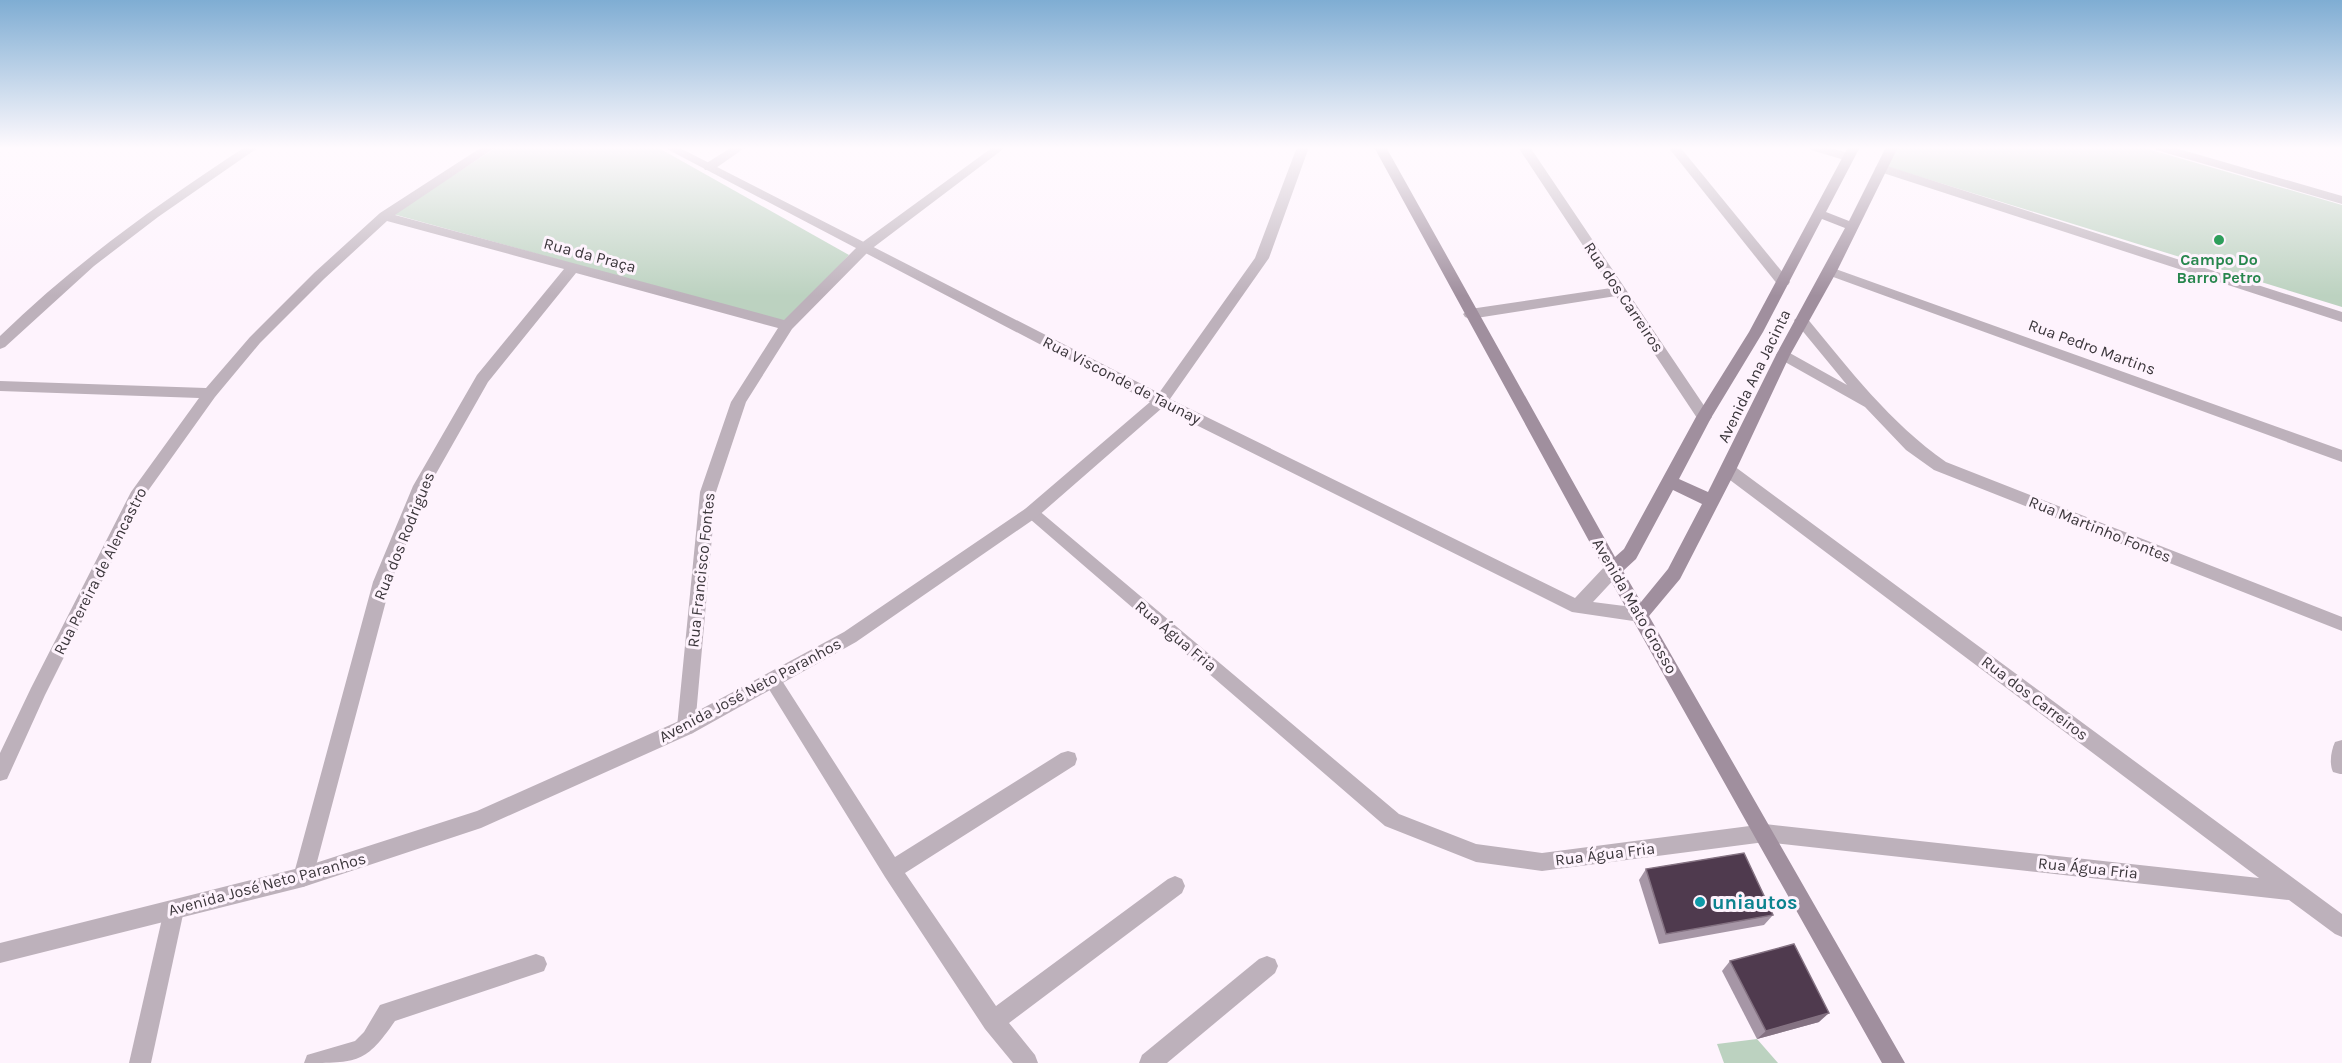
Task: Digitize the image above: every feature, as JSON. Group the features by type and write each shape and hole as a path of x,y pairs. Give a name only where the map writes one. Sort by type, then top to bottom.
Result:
{"main road":[{"name":"Avenida Mato Grosso","path":"1407,197 1613,569 1894,1063"},
{"name":"Avenida Ana Jacinta","path":"1613,569 1630,554 1668,481 1756,332 1829,197"},
{"name":"Avenida Ana Jacinta","path":"1640,615 1674,574 1728,470 1783,355 1830,271 1867,197"},
{"path":"1820,214 1853,227"},
{"path":"1668,481 1712,501"}],"street":[{"path":"0,344 34,308 177,197"},
{"name":"Rua Pereira de Alencastro","path":"0,773 37,693 139,492 210,393 255,340 319,276 385,216 412,197"},
{"name":"Rua Visconde de Taunay","path":"766,197 1161,401 1578,607 1640,615"},
{"name":"Rua Francisco Fontes","path":"686,727 708,492 739,402 787,326 865,248 934,197"},
{"name":"Avenida José Neto Paranhos","path":"0,953 303,877 482,819 686,727 850,638 1031,513 1161,401 1262,258 1285,197"},
{"name":"Rua dos Carreiros","path":"1557,197 1704,417"},
{"path":"1714,197 1783,282"},
{"path":"1970,197 2342,317"},
{"name":"Rua da Praça","path":"385,216 787,326"},
{"name":"Rua dos Rodrigues","path":"303,877 382,582 421,486 482,379 573,267"},
{"name":"Rua Pedro Martins","path":"1830,271 2342,456"},
{"path":"1470,314 1620,291"},
{"name":"Rua Martinho Fontes","path":"1801,321 1873,407 1912,446 1940,465 2342,624"},
{"name":"Rua Martinho Fontes","path":"1783,355 1873,407"},
{"path":"0,386 210,393"},
{"name":"Rua dos Carreiros","path":"1728,470 2342,927"},
{"name":"Rua Água Fria","path":"1031,513 1392,820 1476,853 1542,862 1765,833 2294,891"},
{"path":"1578,607 1613,569"},
{"path":"773,681 892,870 993,1022 1027,1063"},
{"path":"892,870 1068,759"},
{"path":"993,1022 1175,886"},
{"path":"140,1063 174,910"},
{"path":"315,1063 361,1050 372,1040 388,1013 536,964"},
{"path":"1150,1063 1267,966"}],"green space":[{"path":"420,197 745,197 849,255 787,323 393,214"},
{"path":"1984,197 2313,197 2342,205 2342,307"},
{"path":"1757,1039 1778,1063 1724,1063 1717,1044"}],"building":[{"name":"uniautos","path":"1744,853 1773,915 1666,934 1646,869"},
{"path":"1794,944 1829,1013 1766,1031 1730,961"}],"place":[{"name":"Campo Do Barro Petro","path":"2219,240"},
{"name":"uniautos","path":"1700,902"}]}
